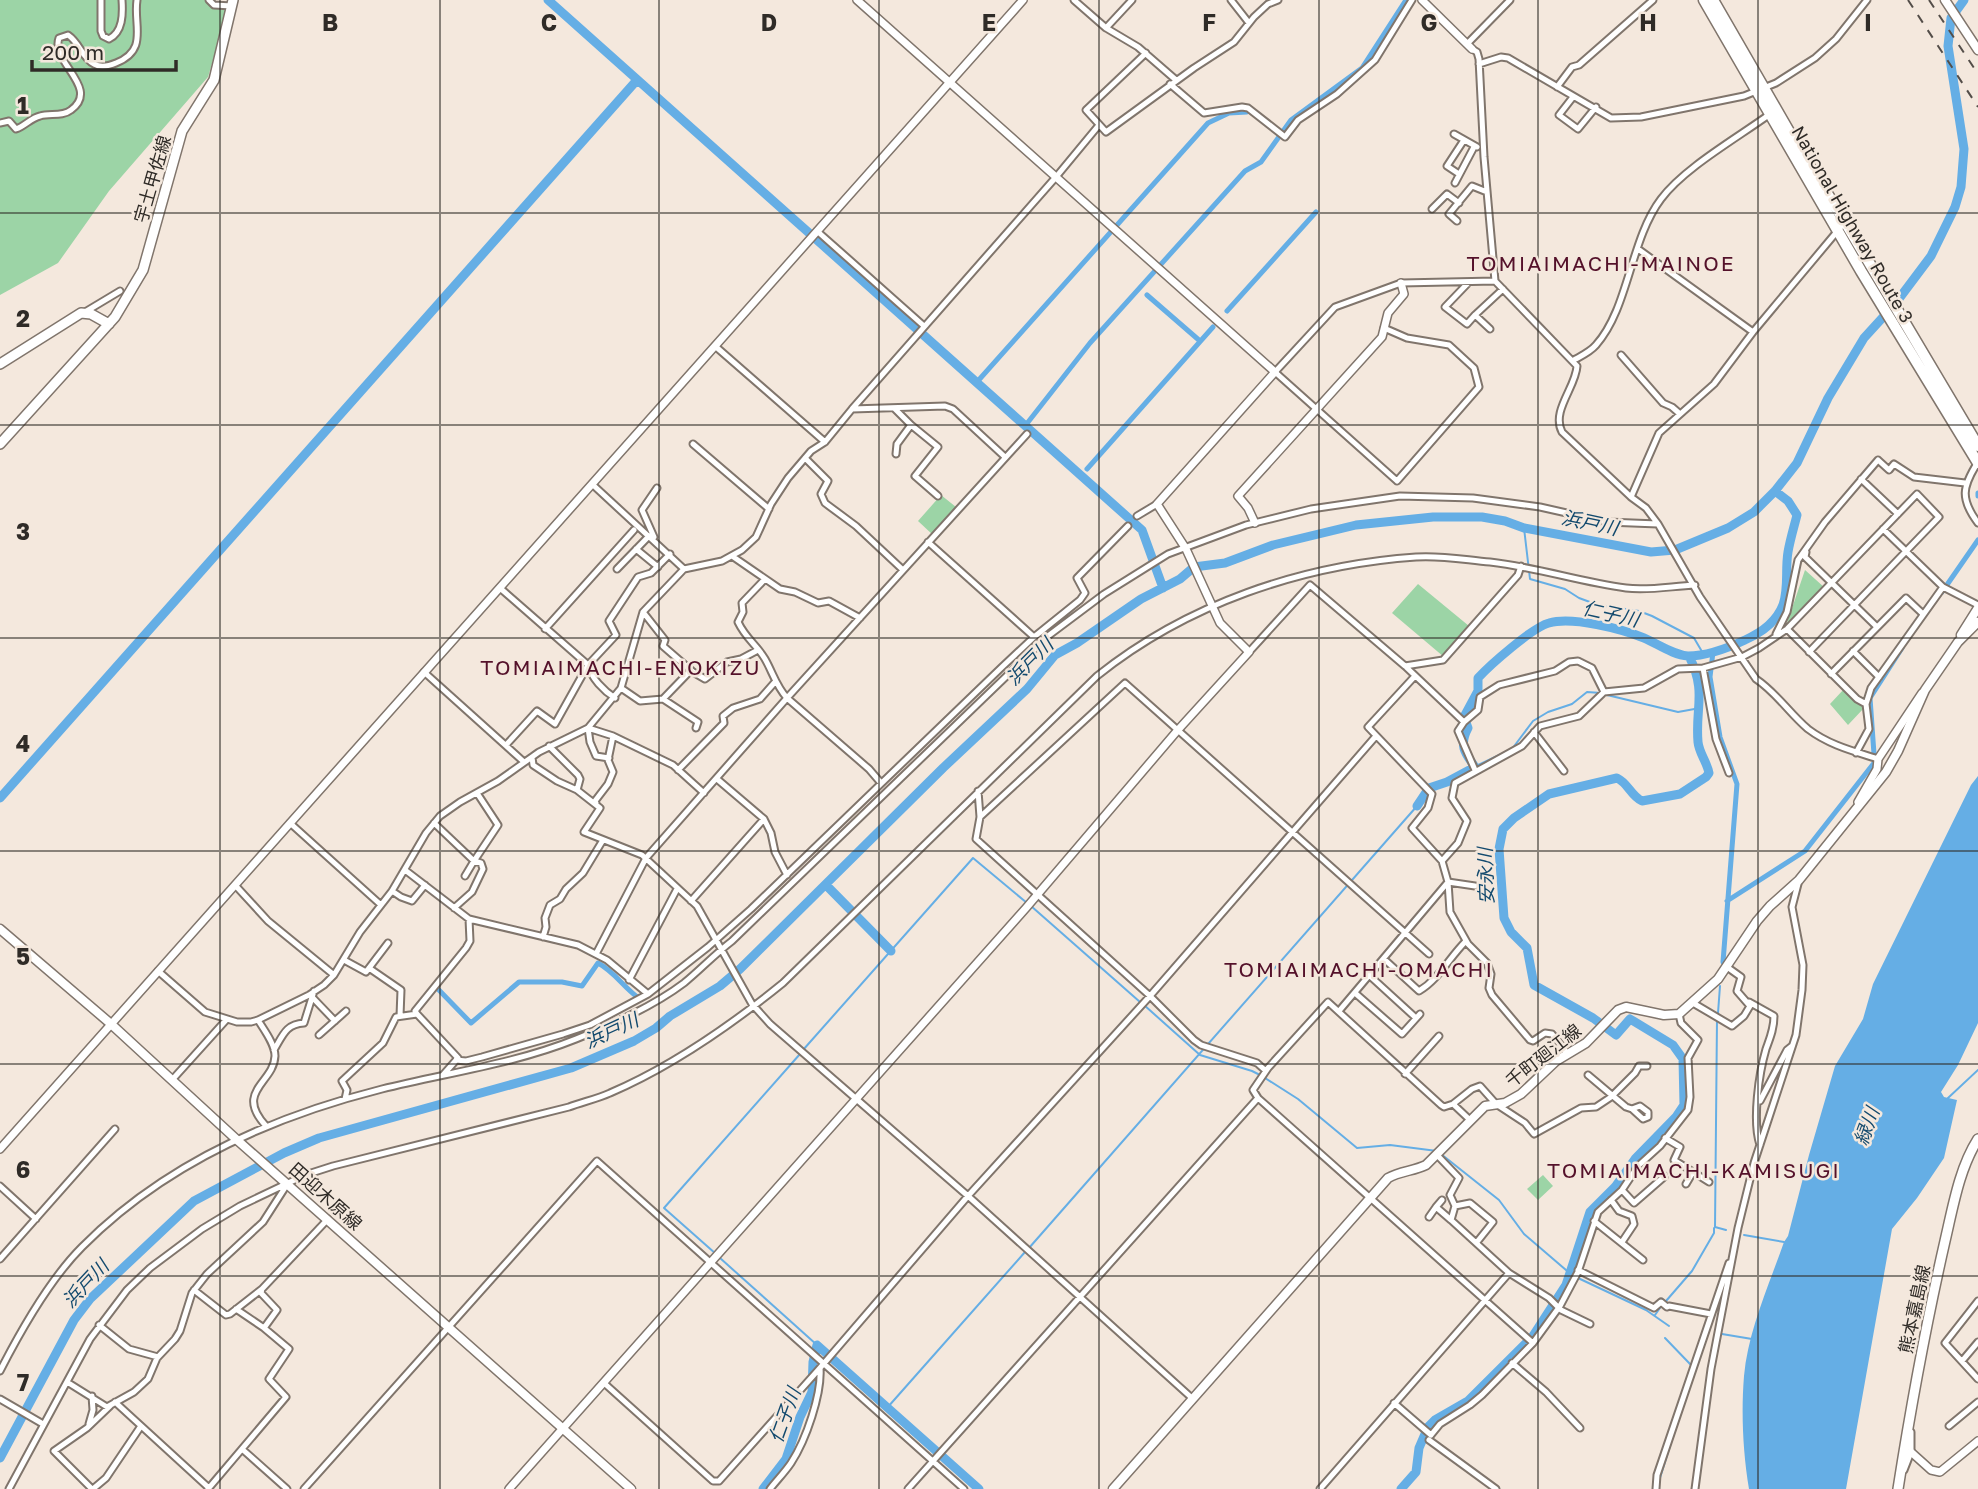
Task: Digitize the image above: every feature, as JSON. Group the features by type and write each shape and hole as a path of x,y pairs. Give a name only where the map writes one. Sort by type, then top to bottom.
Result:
{"highway":[{"name":"National Highway Route 3","path":"1704,0 1799,149 1841,225 1861,271 1978,446"},
{"name":"National Highway Route 3","path":"1713,0 1761,90 1770,114 1841,225 1869,262 1901,328 1978,462"},
{"path":"1957,411 1978,431"}],"main road":[{"path":"1945,0 1978,50"},
{"name":"宇土甲佐線","path":"0,444 123,307 143,270 182,131 214,80 232,3"},
{"path":"0,364 85,312 109,324"},
{"path":"1679,1014 1718,979 1757,920 1799,880 1891,764 1925,690 1958,642 1978,606"},
{"path":"1958,642 1978,622"},
{"name":"田迎木原線","path":"0,929 111,1024 631,1489"},
{"name":"千町廻江線","path":"1113,1489 1369,1196 1388,1178 1426,1165 1485,1106 1505,1103 1521,1094 1567,1053 1586,1043 1618,1010 1626,1007 1664,1015 1679,1014"},
{"name":"熊本嘉島線","path":"1899,1485 1926,1322 1955,1198 1977,1143"}],"street":[{"path":"101,0 101,31 103,36 109,39 118,34 120,29 122,0"},
{"path":"0,123 9,121 16,129 34,118 66,113 74,108 80,98 80,88 60,56 57,44 59,38 68,35 72,37 84,55 96,65 119,62 132,53 136,43 139,30 137,0"},
{"path":"209,0 214,5 232,3"},
{"path":"857,0 1397,481 1479,387 1474,368 1449,345 1407,338 1384,328"},
{"path":"0,1149 1023,0"},
{"path":"1074,0 1106,28 1146,53 1176,80"},
{"path":"1106,28 1132,0"},
{"path":"1231,0 1249,23"},
{"path":"1146,53 1086,110 1106,132 1176,80 1234,42 1268,4 1278,0"},
{"path":"1170,85 1204,113 1248,108 1284,136 1298,120 1337,94 1375,60 1412,0"},
{"path":"1422,0 1477,52 1495,281 1577,366 1562,408 1559,426 1578,448 1646,508 1756,680 1769,688 1805,727 1835,745 1878,759"},
{"path":"1557,87 1572,67 1579,65 1653,0"},
{"path":"1479,64 1501,57 1508,58 1611,118 1633,118 1684,109 1761,90 1815,58 1836,38 1867,0"},
{"path":"1470,46 1507,1"},
{"path":"1573,97 1559,115 1577,129 1596,107"},
{"path":"1574,360 1595,347 1609,326 1660,200 1672,187 1770,114"},
{"path":"158,971 205,1012 251,1023 313,994 334,975 360,932 392,891 434,823 460,802 498,781 549,746 588,728 621,688 643,612 684,569 709,565 732,556 756,537 788,478 811,451 825,442 1099,125"},
{"path":"1454,134 1474,147 1483,146"},
{"path":"1459,174 1446,166 1464,140"},
{"path":"1455,183 1474,147"},
{"path":"1457,221 1449,214 1472,186 1487,192"},
{"path":"1432,209 1447,194 1459,203"},
{"path":"1632,497 1659,433 1714,384 1841,225"},
{"path":"817,232 923,327"},
{"path":"1638,249 1753,332"},
{"path":"1137,516 1157,504 1335,307 1401,283 1495,281"},
{"path":"1469,282 1445,307 1467,324 1503,289"},
{"path":"1255,523 1238,496 1382,337 1388,313 1404,294 1401,283"},
{"path":"85,312 120,291"},
{"path":"1475,316 1490,329"},
{"path":"715,346 825,442"},
{"path":"1621,355 1663,404 1680,414"},
{"path":"894,408 938,447 915,476 938,496"},
{"path":"852,409 953,408 1005,457"},
{"path":"896,454 897,444 911,425"},
{"path":"596,954 646,858 1027,434"},
{"path":"693,444 769,509"},
{"path":"805,458 828,481 821,494 825,503 856,526 903,569"},
{"path":"1774,637 1787,612 1798,560 1825,522 1878,460 1889,470 1895,464 1914,477 1965,483"},
{"path":"1978,462 1965,483 1967,506 1978,523"},
{"path":"1861,479 1898,514"},
{"path":"592,484 684,569"},
{"path":"656,488 642,510 656,542"},
{"path":"1442,861 1458,842 1467,821 1452,798 1451,791 1455,783 1522,746 1540,726 1579,716 1604,692 1644,688 1678,670 1703,668 1742,657 1787,629 1917,494 1939,517 1809,652"},
{"path":"0,1371 49,1291 82,1247 125,1209 163,1181 237,1139 266,1126 345,1099 545,1050 602,1028 643,1008 683,983 1048,636 1084,608 1168,554 1255,523 1311,509 1400,496 1473,498 1607,522 1658,524"},
{"path":"1157,504 1186,549 1222,627 1248,652"},
{"path":"456,1060 466,1061 493,1054 601,1020 648,994 716,941 1034,637 1080,600 1085,593 1077,578 1128,526"},
{"path":"1884,529 1943,587 1978,606"},
{"path":"545,629 634,530"},
{"path":"617,569 649,536"},
{"path":"928,542 1034,637"},
{"path":"1808,547 1805,557 1877,626"},
{"path":"636,549 658,567"},
{"path":"506,745 537,711 555,724 588,665 617,635 609,621 638,576 651,573 670,554"},
{"path":"732,556 780,589 818,603 829,601 860,618"},
{"path":"9,1489 41,1423 99,1325 127,1290 169,1253 240,1206 305,1175 535,1116 610,1093 692,1049 754,1007 783,983 1067,704 1115,662 1160,632 1213,605 1263,588 1341,566 1419,556 1521,566 1628,588 1695,586"},
{"path":"1405,666 1443,660 1518,575 1521,566"},
{"path":"765,579 742,603 743,612 738,622 744,635 765,658 775,682 787,698 869,769 881,783"},
{"path":"509,1489 1026,908 1177,731 1310,585 1405,666 1464,722"},
{"path":"1856,752 1868,729 1866,704 1871,688 1943,587"},
{"path":"500,588 588,665 590,673 603,689 615,698"},
{"path":"1831,674 1906,598 1923,614"},
{"path":"643,612 666,640 663,646 705,679 727,662 741,659 758,650"},
{"path":"1787,629 1861,703 1866,704"},
{"path":"1853,651 1879,677"},
{"path":"1475,771 1458,731 1478,710 1480,697 1492,688 1555,671 1569,662 1578,661 1592,668 1604,692"},
{"path":"1703,668 1716,739 1729,773"},
{"path":"663,699 691,670"},
{"path":"424,673 524,762"},
{"path":"1415,676 1368,727 1433,794 1427,808 1412,828 1442,861 1448,882 1450,912 1466,941 1487,963 1491,974 1489,988 1492,995 1530,1040 1533,1041 1545,1033 1552,1034 1567,1053"},
{"path":"678,770 724,723 723,716 733,708 760,699 775,682"},
{"path":"979,817 1125,682 1429,954"},
{"path":"621,688 640,701 663,699 698,722 696,728"},
{"path":"1852,814 1877,769 1878,759 1925,690"},
{"path":"588,728 613,736 651,754 678,770 704,793"},
{"path":"588,728 596,756 609,758"},
{"path":"1534,732 1563,771"},
{"path":"600,808 595,801 613,772 609,758 613,736"},
{"path":"604,1383 713,1481 719,1481 968,1196 1148,998 1376,736"},
{"path":"549,746 578,775 580,779 577,790"},
{"path":"532,757 533,765 577,790 600,808"},
{"path":"717,779 764,820 771,833 775,852 787,875"},
{"path":"978,791 976,839 1201,1045 1256,1063 1266,1071"},
{"path":"465,876 498,825 477,793"},
{"path":"600,808 584,831 633,850 646,858 691,901 705,918 720,950 754,1007 1194,1399"},
{"path":"691,901 764,820"},
{"path":"290,822 381,905"},
{"path":"434,823 474,861 481,863 484,869 472,892 454,908"},
{"path":"543,936 547,911 583,873 603,840"},
{"path":"405,870 469,919 578,945 607,960 648,994"},
{"path":"1695,1489 1711,1369 1743,1205 1793,1045 1802,990 1803,965 1792,906 1799,880"},
{"path":"1339,1011 1448,882"},
{"path":"1448,882 1475,886"},
{"path":"235,885 268,921 334,975"},
{"path":"392,891 412,901 425,885"},
{"path":"629,980 677,889"},
{"path":"443,1075 458,1058 415,1011 466,948 470,941 469,919"},
{"path":"1384,959 1419,991 1437,978 1451,956 1466,941"},
{"path":"344,960 366,972 388,943"},
{"path":"1727,967 1741,977 1737,991 1749,1002 1774,1017 1757,1107 1757,1136 1760,1144"},
{"path":"369,968 401,990 400,1016"},
{"path":"1354,993 1402,1034 1418,1016 1370,976"},
{"path":"313,994 335,1021"},
{"path":"266,1126 256,1110 254,1094 274,1062 274,1050 283,1032 290,1026 304,1023 313,994"},
{"path":"1533,1343 1258,1098 1253,1090 1266,1071 1328,1002 1444,1107 1480,1086 1496,1104 1525,1124 1534,1134 1581,1108 1596,1107 1611,1097 1639,1066 1647,1066"},
{"path":"1693,1003 1732,1026 1750,1006 1749,1002"},
{"path":"319,1035 346,1011"},
{"path":"345,1099 347,1090 342,1081 383,1043 396,1017 417,1014"},
{"path":"1430,1438 1440,1424 1471,1405 1533,1343 1560,1307 1573,1283 1598,1212 1622,1190 1638,1166 1688,1110 1688,1058 1698,1040 1681,1023 1679,1014"},
{"path":"172,1080 227,1019"},
{"path":"258,1020 274,1050"},
{"path":"1405,1074 1439,1036"},
{"path":"1757,1107 1787,1049 1793,1045"},
{"path":"1588,1075 1611,1097 1632,1109"},
{"path":"908,1489 1258,1098"},
{"path":"1453,1104 1470,1121"},
{"path":"0,1259 115,1129"},
{"path":"1665,1138 1680,1147 1674,1160 1709,1182"},
{"path":"1437,1155 1459,1178 1450,1195 1455,1206 1451,1220"},
{"path":"304,1489 597,1161 964,1489"},
{"path":"1686,1184 1693,1172"},
{"path":"1622,1190 1634,1203 1665,1177"},
{"path":"67,1382 107,1407 148,1379 158,1357 177,1336 194,1290 207,1274 263,1222 288,1183"},
{"path":"0,1186 36,1219"},
{"path":"1429,1217 1441,1200"},
{"path":"1611,1200 1619,1211 1632,1216 1629,1233 1622,1242"},
{"path":"1455,1206 1471,1203 1493,1222 1477,1242"},
{"path":"1436,1208 1477,1242 1508,1273 1536,1288 1561,1310 1590,1324"},
{"path":"194,1290 226,1315 262,1289 328,1219"},
{"path":"1594,1221 1643,1261"},
{"path":"1656,1489 1657,1475 1734,1248"},
{"path":"1578,1271 1654,1308 1661,1302 1667,1307 1711,1314"},
{"path":"1320,1489 1508,1273"},
{"path":"262,1289 261,1293 277,1310 264,1328"},
{"path":"1978,1301 1945,1343 1978,1379"},
{"path":"115,1402 208,1489 286,1397 269,1378 289,1349 236,1309"},
{"path":"99,1325 129,1349 158,1357"},
{"path":"1962,1361 1978,1342"},
{"path":"770,1489 792,1462 804,1437 820,1388 823,1363"},
{"path":"1512,1363 1546,1392 1580,1428"},
{"path":"87,1427 92,1420 92,1396"},
{"path":"0,1399 41,1423"},
{"path":"115,1402 54,1451 93,1489 106,1478 141,1426"},
{"path":"1949,1426 1978,1402"},
{"path":"1394,1403 1430,1438 1496,1489"},
{"path":"1899,1485 1911,1452 1909,1415"},
{"path":"1911,1452 1931,1470 1940,1472 1978,1441"},
{"path":"242,1449 287,1489"}],"green space":[{"path":"0,0 211,0 227,12 208,77 109,191 58,263 0,295"},
{"path":"941,495 956,507 933,535 918,521"},
{"path":"1805,570 1825,588 1785,629"},
{"path":"1418,584 1469,626 1444,657 1392,613"},
{"path":"1844,689 1864,708 1848,725 1830,704"},
{"path":"1543,1175 1553,1186 1538,1200 1527,1189"}],"water":[{"name":"緑川","path":"1978,776 1978,1023 1958,1065 1941,1092 1944,1097 1957,1100 1944,1158 1892,1229 1846,1489 1749,1489 1743,1419 1746,1359 1760,1308 1788,1236 1835,1066 1863,1019 1873,984 1971,785"}],"waterway":[{"path":"548,0 1142,530 1163,588"},
{"path":"1025,426 1090,343 1245,171 1261,162 1291,120 1362,68 1406,0"},
{"name":"浜戸川","path":"0,1458 74,1320 90,1299 194,1201 284,1153 319,1138 571,1068 634,1041 656,1028 670,1016 720,986 740,969 943,768 1027,689 1055,655 1141,599 1180,579 1194,567 1225,563 1273,545 1356,525 1433,517 1482,517 1524,528 1651,552 1675,550 1728,528 1754,512 1797,463 1828,398 1864,338 1895,304 1931,256 1955,207 1961,187 1964,149 1948,46 1951,18 1964,0"},
{"path":"0,798 637,80"},
{"path":"977,382 1208,123 1229,113 1247,112"},
{"path":"1227,311 1316,212"},
{"path":"1147,295 1200,341"},
{"path":"1087,469 1213,327"},
{"name":"仁子川","path":"1417,806 1429,788 1475,767 1464,748 1468,728 1464,717 1478,691 1478,678 1512,647 1542,626 1559,621 1597,624 1635,634 1688,656 1725,649 1767,627 1780,611 1785,599 1788,552 1797,515 1788,501 1775,491"},
{"path":"1524,528 1530,579 1565,589 1598,605 1639,611 1652,616 1694,638 1704,655"},
{"path":"1942,592 1978,540"},
{"path":"1874,754 1870,698 1902,648"},
{"path":"1713,652 1710,677 1720,737 1737,784 1723,962"},
{"name":"安永川","path":"1401,1489 1416,1472 1419,1448 1428,1427 1468,1401 1533,1336 1566,1285 1590,1212 1615,1187 1635,1159 1676,1117 1684,1105 1683,1059 1673,1045 1630,1019 1616,1035 1593,1018 1534,985 1527,948 1511,932 1504,918 1499,849 1503,829 1549,794 1617,778 1642,801 1680,794 1706,777 1709,773 1700,750 1697,730 1698,680 1689,656"},
{"path":"1476,766 1512,749 1533,721 1548,712 1572,704 1587,692 1601,693"},
{"path":"1607,695 1678,712 1700,708"},
{"path":"1727,901 1805,851 1874,763"},
{"path":"1029,1248 1417,806"},
{"path":"803,1050 973,858 1027,903"},
{"path":"826,885 891,951"},
{"path":"1031,906 1140,1002"},
{"path":"435,986 471,1023 519,982 562,982 582,986 598,963 640,999"},
{"path":"1718,1013 1720,986"},
{"path":"1144,1005 1200,1055 1260,1075"},
{"path":"1717,1019 1715,1227 1726,1230"},
{"path":"716,1254 664,1208 800,1054"},
{"path":"1948,1098 1978,1070"},
{"path":"1265,1078 1298,1099 1357,1148 1390,1145 1437,1151"},
{"path":"1441,1154 1499,1200 1524,1234 1573,1276"},
{"path":"1666,1301 1692,1271 1714,1233 1714,1228"},
{"path":"1744,1235 1784,1242"},
{"path":"887,1408 1025,1252"},
{"path":"720,1258 817,1345"},
{"path":"1578,1278 1646,1310 1669,1326"},
{"path":"1655,1315 1662,1305"},
{"path":"1722,1334 1752,1339"},
{"path":"1665,1338 1691,1365"},
{"path":"763,1489 786,1459 800,1417 812,1392 813,1362 817,1345 979,1489"},
{"path":"1659,1481 1675,1430"}],"railway":[{"path":"1908,0 1978,107"},
{"path":"1929,0 1978,74"}],"district":[{"name":"TOMIAIMACHI-MAINOE","path":"1601,263"},
{"name":"TOMIAIMACHI-ENOKIZU","path":"621,667"},
{"name":"TOMIAIMACHI-OMACHI","path":"1359,969"},
{"name":"TOMIAIMACHI-KAMISUGI","path":"1694,1170"}]}
